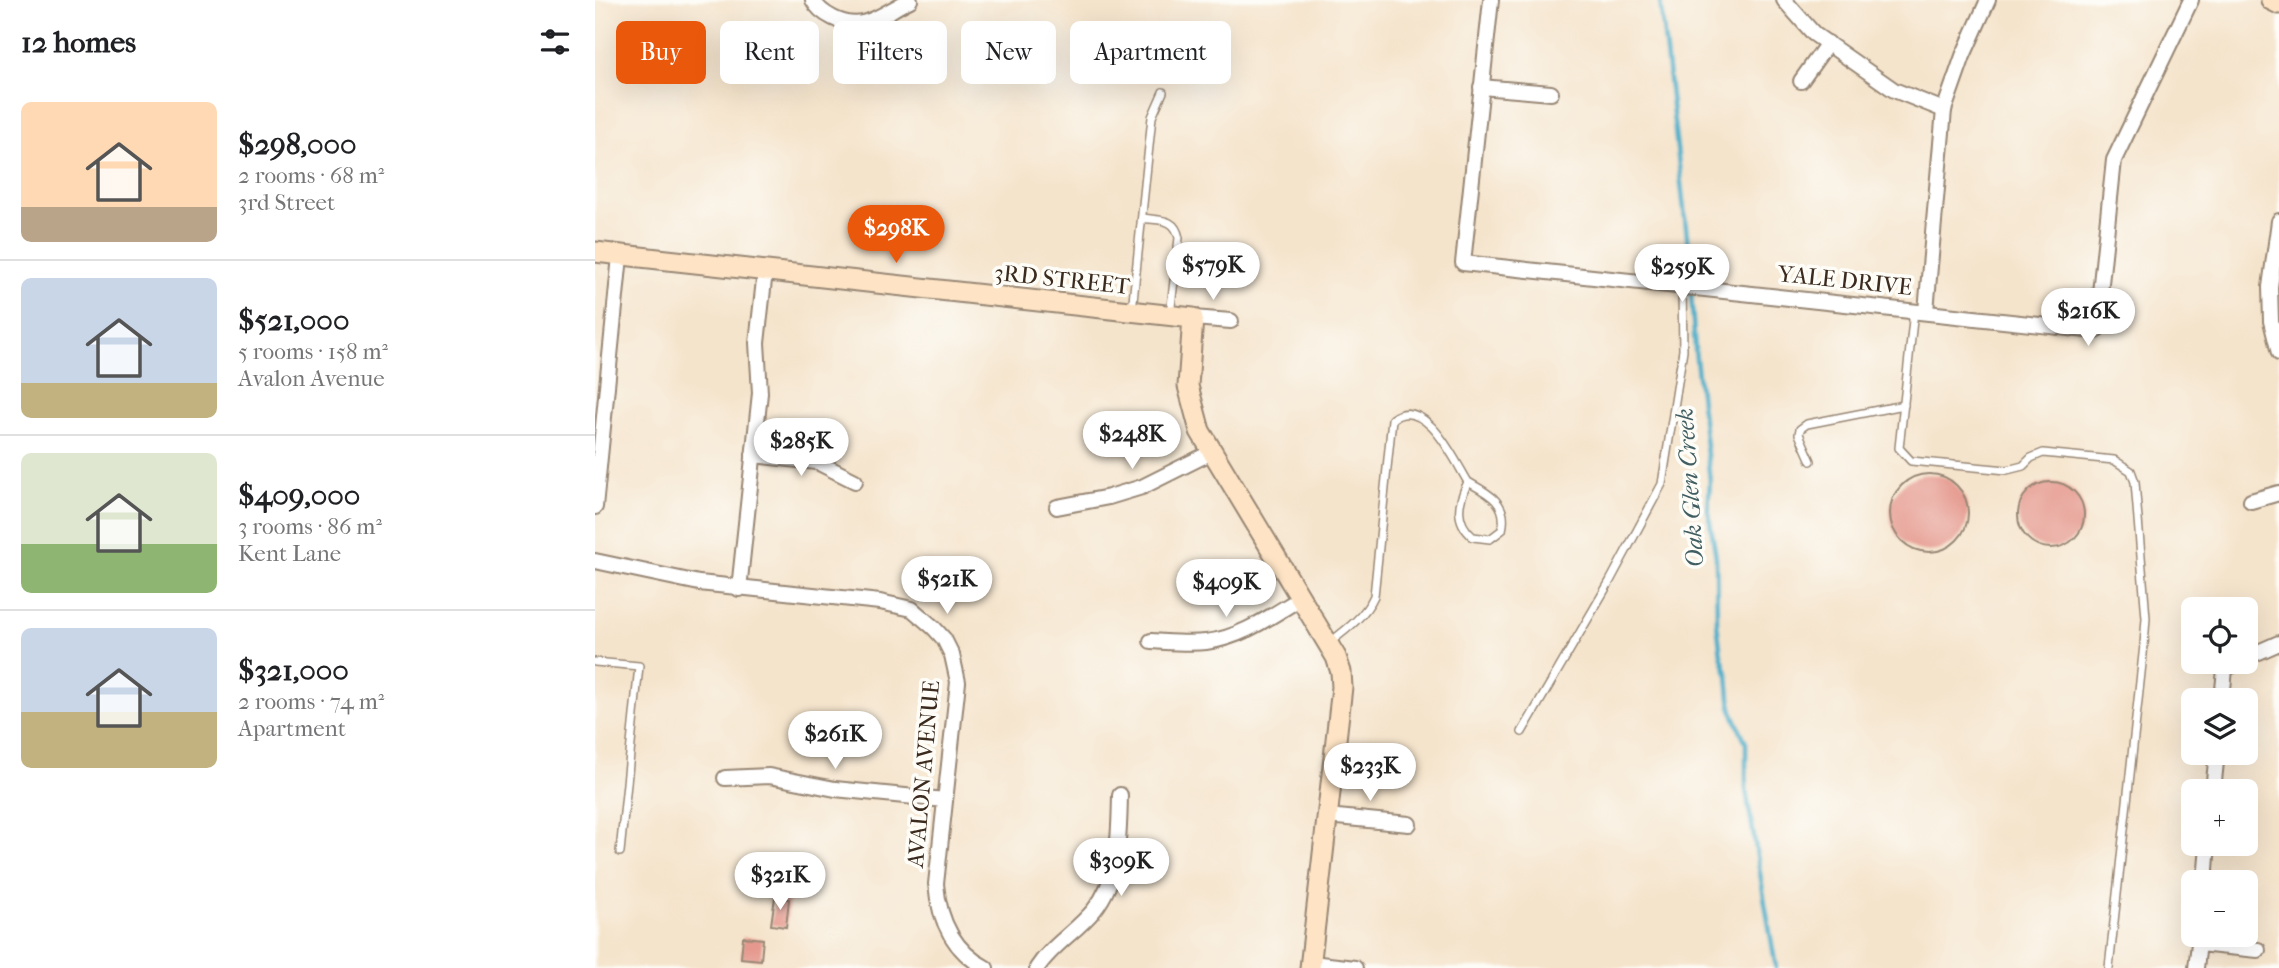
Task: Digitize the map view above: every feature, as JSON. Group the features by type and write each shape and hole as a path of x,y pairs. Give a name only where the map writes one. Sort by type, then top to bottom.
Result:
{"street":[{"path":"813,0 830,16 848,24 862,24 909,0"},
{"name":"YALE DRIVE","path":"1490,0 1463,263 2096,331 2114,160 2191,0"},
{"path":"1784,0 1814,34 1894,90 1944,110"},
{"path":"1920,311 1944,110 1963,56 1988,0"},
{"path":"2271,0 2279,4"},
{"path":"1801,81 1828,43"},
{"path":"1481,87 1551,93"},
{"path":"2279,221 2270,287 2271,321 2279,352"},
{"name":"3RD STREET","path":"595,252 1231,321"},
{"path":"595,507 620,256"},
{"path":"739,589 760,393 757,343 765,271"},
{"path":"1193,318 1188,386 1200,431 1328,643 1341,672 1342,687 1311,966 1355,968"},
{"path":"1057,507 1109,497 1142,487 1212,452"},
{"path":"753,456 817,462 855,481"},
{"path":"2251,501 2279,493"},
{"name":"AVALON AVENUE","path":"595,561 628,570 739,589 880,602 912,609 934,628 952,654 957,682 936,884 938,903 942,918 957,944 970,958 986,968"},
{"path":"1151,640 1208,642 1230,636 1249,629 1301,598"},
{"path":"2258,652 2279,643"},
{"path":"725,779 769,776 835,789 945,800"},
{"path":"1037,968 1048,953 1094,910 1108,885 1116,857 1119,796"},
{"path":"1327,816 1409,824"},
{"path":"2196,968 2198,947"},
{"path":"2242,947 2258,950"}],"lane":[{"path":"1132,311 1152,117 1163,92"},
{"path":"1142,218 1172,223 1177,227 1179,238 1170,316"},
{"path":"1522,733 1611,581 1662,484 1682,350 1682,286"},
{"path":"1920,311 1899,448 1910,461 2007,470 2023,466 2031,457 2043,453 2114,460 2131,471 2135,482 2146,618 2109,968"},
{"path":"1811,461 1799,434 1800,429 1807,424 1904,405"},
{"path":"1328,643 1345,631 1368,607 1374,596 1392,419 1397,415 1410,414 1428,422 1436,430 1468,482 1490,494 1501,507 1504,522 1502,530 1490,539 1473,537 1461,523 1460,503 1468,482"},
{"path":"595,662 639,666 620,852"}],"building":[{"path":"1929,474 1944,477 1961,491 1968,513 1965,528 1951,545 1929,552 1914,549 1897,535 1890,513 1893,498 1907,481"},
{"path":"2051,482 2074,492 2084,515 2074,538 2051,548 2028,538 2018,515 2028,492"},
{"path":"775,897 789,899 786,927 771,925"},
{"path":"743,937 763,939 761,960 741,958"}],"waterway":[{"name":"Oak Glen Creek","path":"1660,0 1687,236 1695,350 1710,481 1708,509 1716,557 1717,623 1721,655 1728,676 1731,709 1746,743 1746,790 1776,968"}]}
